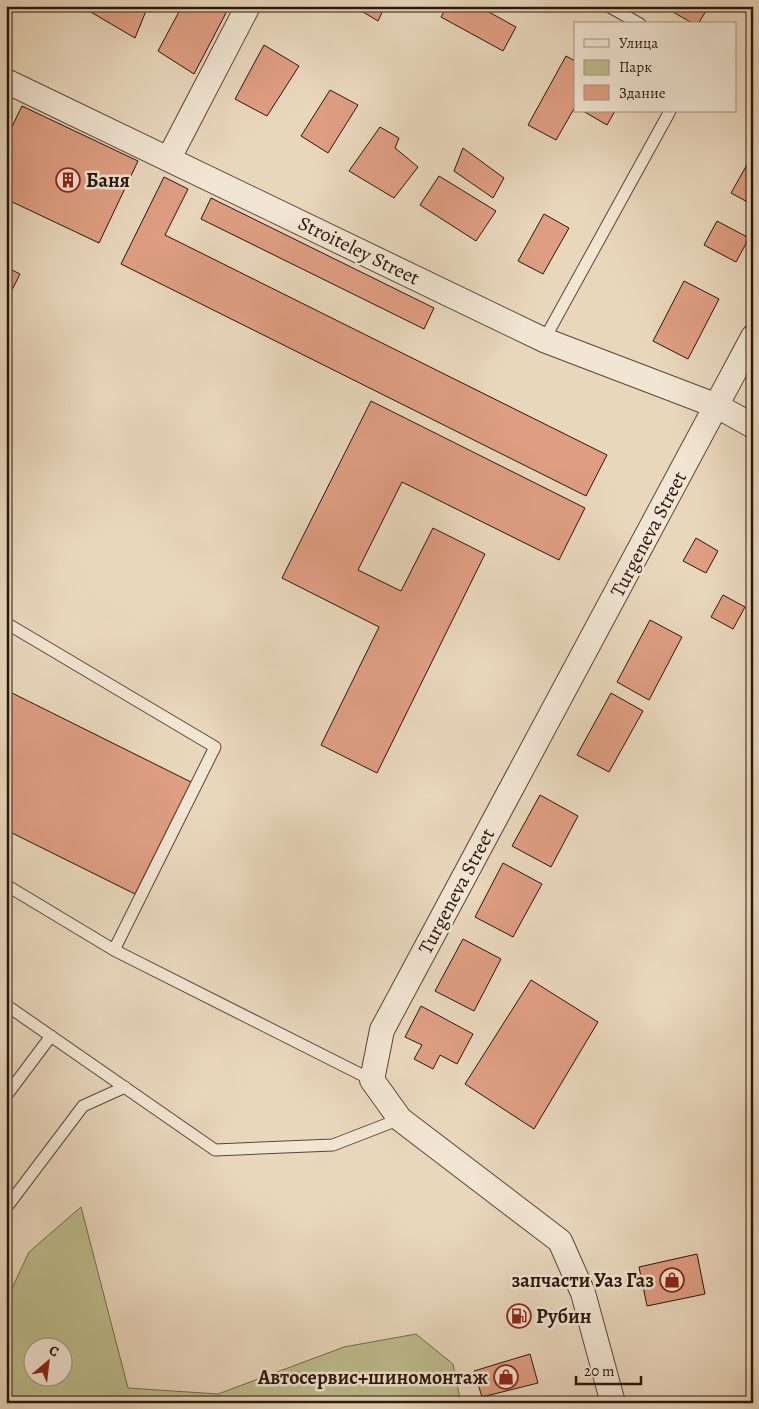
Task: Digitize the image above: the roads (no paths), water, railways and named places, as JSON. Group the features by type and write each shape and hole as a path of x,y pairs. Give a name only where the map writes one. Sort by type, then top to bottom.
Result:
{"street":[{"path":"169,158 248,6"},
{"name":"Stroiteley Street","path":"6,81 544,340 716,406 753,426"},
{"name":"Turgeneva Street","path":"372,1080 382,1030 753,337"},
{"path":"372,1080 400,1119 560,1241 583,1293 613,1403"}],"lane":[{"path":"608,6 636,22"},
{"path":"544,340 669,112"},
{"path":"6,623 215,747 114,950"},
{"path":"6,885 114,950 372,1080"},
{"path":"6,1005 215,1150 333,1145 400,1119"},
{"path":"6,1096 51,1036"},
{"path":"6,1208 83,1106 125,1087"}],"place":[{"name":"Баня","path":"68,180"},
{"name":"запчасти Уаз Газ","path":"672,1280"},
{"name":"Рубин","path":"519,1316"},
{"name":"Автосервис+шиномонтаж","path":"506,1377"}]}
